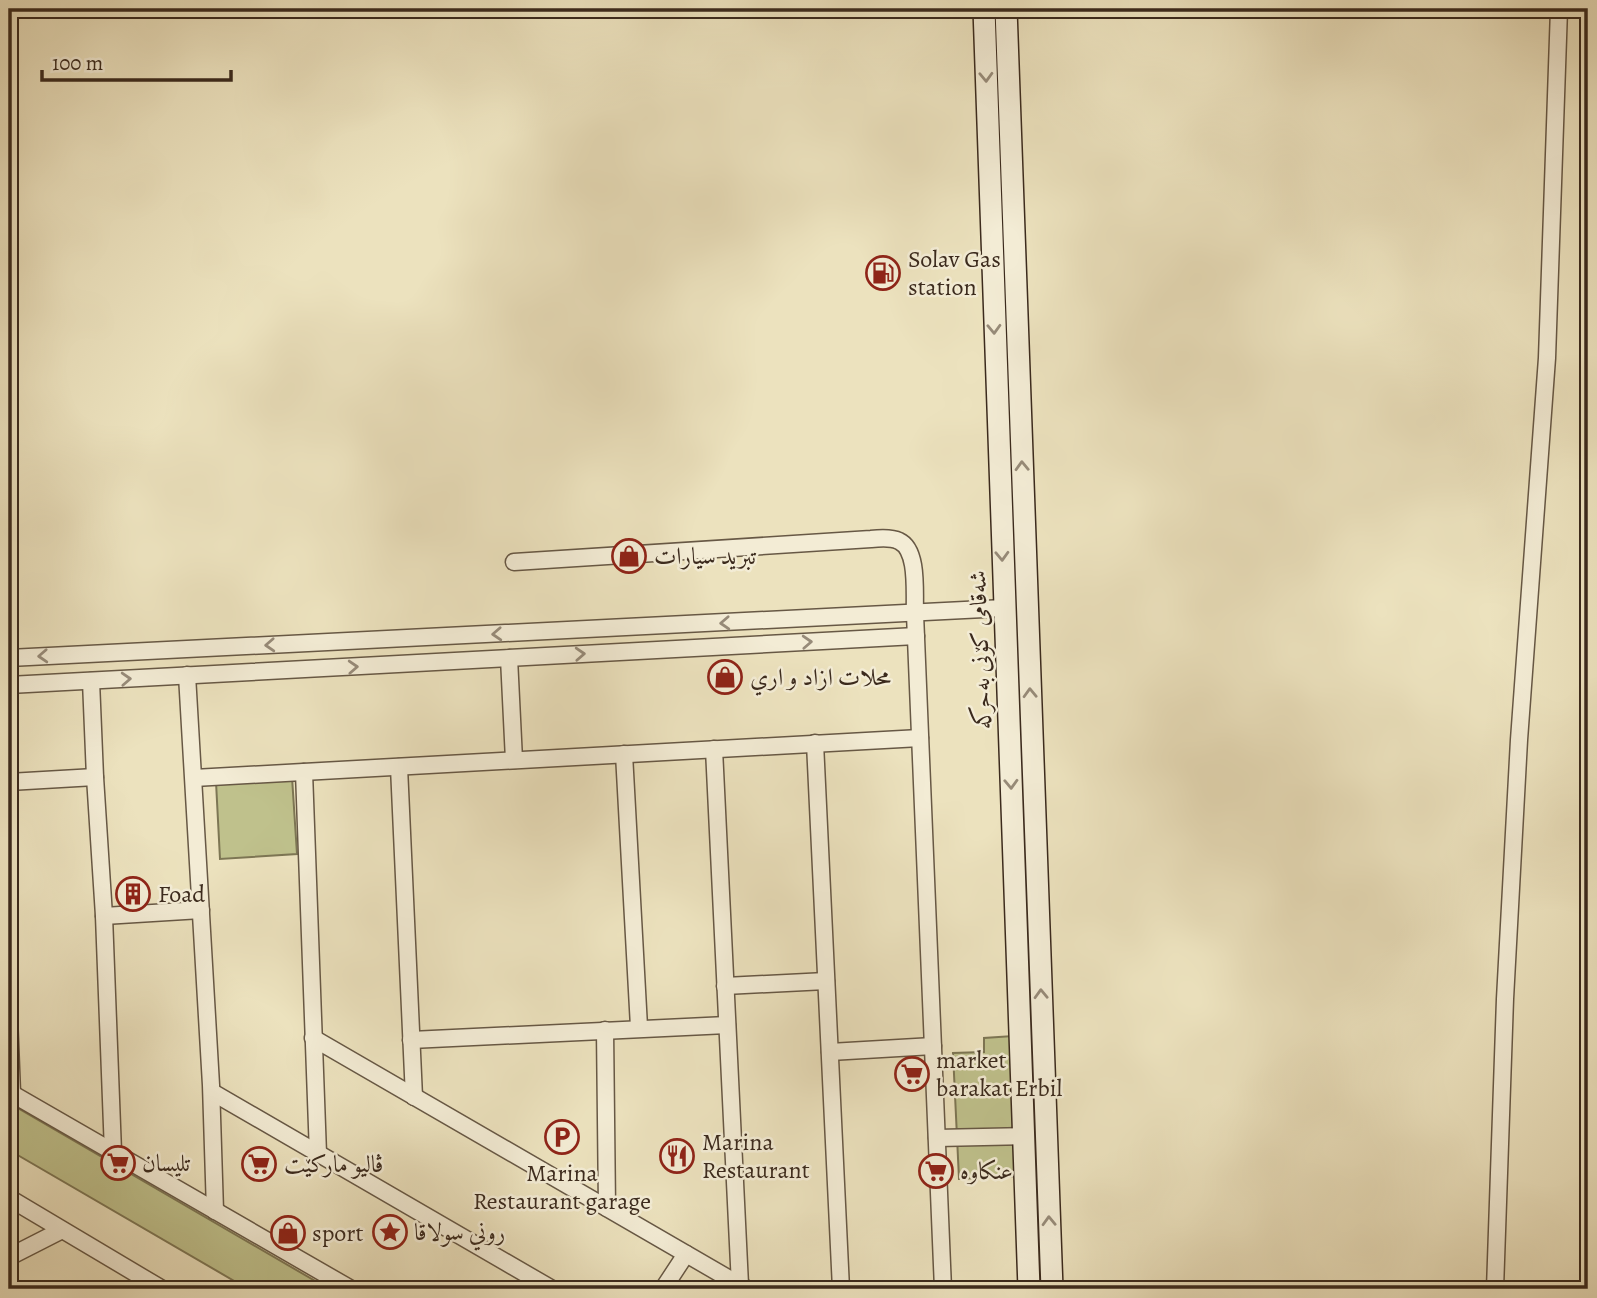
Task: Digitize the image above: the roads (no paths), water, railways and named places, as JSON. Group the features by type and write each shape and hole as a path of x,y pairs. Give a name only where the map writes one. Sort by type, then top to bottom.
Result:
{"street":[{"name":"شەقامی کۆنی بەحرکە","path":"984,9 1029,1289"},
{"name":"شەقامی کۆنی بەحرکە","path":"1006,9 1052,1289"},
{"path":"1495,1289 1506,972 1520,727 1547,358 1559,9"},
{"path":"514,562 889,538 909,548 915,614 943,1289"},
{"path":"9,658 1004,608"},
{"path":"9,685 916,636"},
{"path":"509,658 513,760"},
{"path":"187,675 212,1092 215,1211"},
{"path":"91,681 113,1152"},
{"path":"194,778 920,738"},
{"path":"815,743 841,1289"},
{"path":"714,749 743,1287"},
{"path":"624,754 639,1027"},
{"path":"399,767 414,1097"},
{"path":"304,772 318,1154"},
{"path":"9,782 95,777"},
{"path":"104,916 201,911"},
{"path":"726,986 826,981"},
{"path":"9,1017 10,1092 351,1289"},
{"path":"411,1040 639,1027 727,1025"},
{"path":"605,1030 607,1208"},
{"path":"313,1038 743,1287"},
{"path":"830,1052 933,1046"},
{"path":"212,1092 552,1289"},
{"path":"937,1138 1024,1136"},
{"path":"9,1198 162,1289"},
{"path":"9,1257 62,1230"},
{"path":"663,1289 686,1254"}],"place":[{"name":"Solav Gas station","path":"883,273"},
{"name":"تبريد سيارات","path":"629,556"},
{"name":"محلات ازاد و اري","path":"725,677"},
{"name":"Foad","path":"133,894"},
{"name":"market barakat Erbil","path":"912,1074"},
{"name":"Marina Restaurant garage","path":"562,1137"},
{"name":"Marina Restaurant","path":"677,1156"},
{"name":"تليسان","path":"118,1163"},
{"name":"ڤالیو مارکێت","path":"259,1164"},
{"name":"عنكاوه","path":"936,1171"},
{"name":"روني سولاقا","path":"390,1232"},
{"name":"sport","path":"288,1233"}]}
